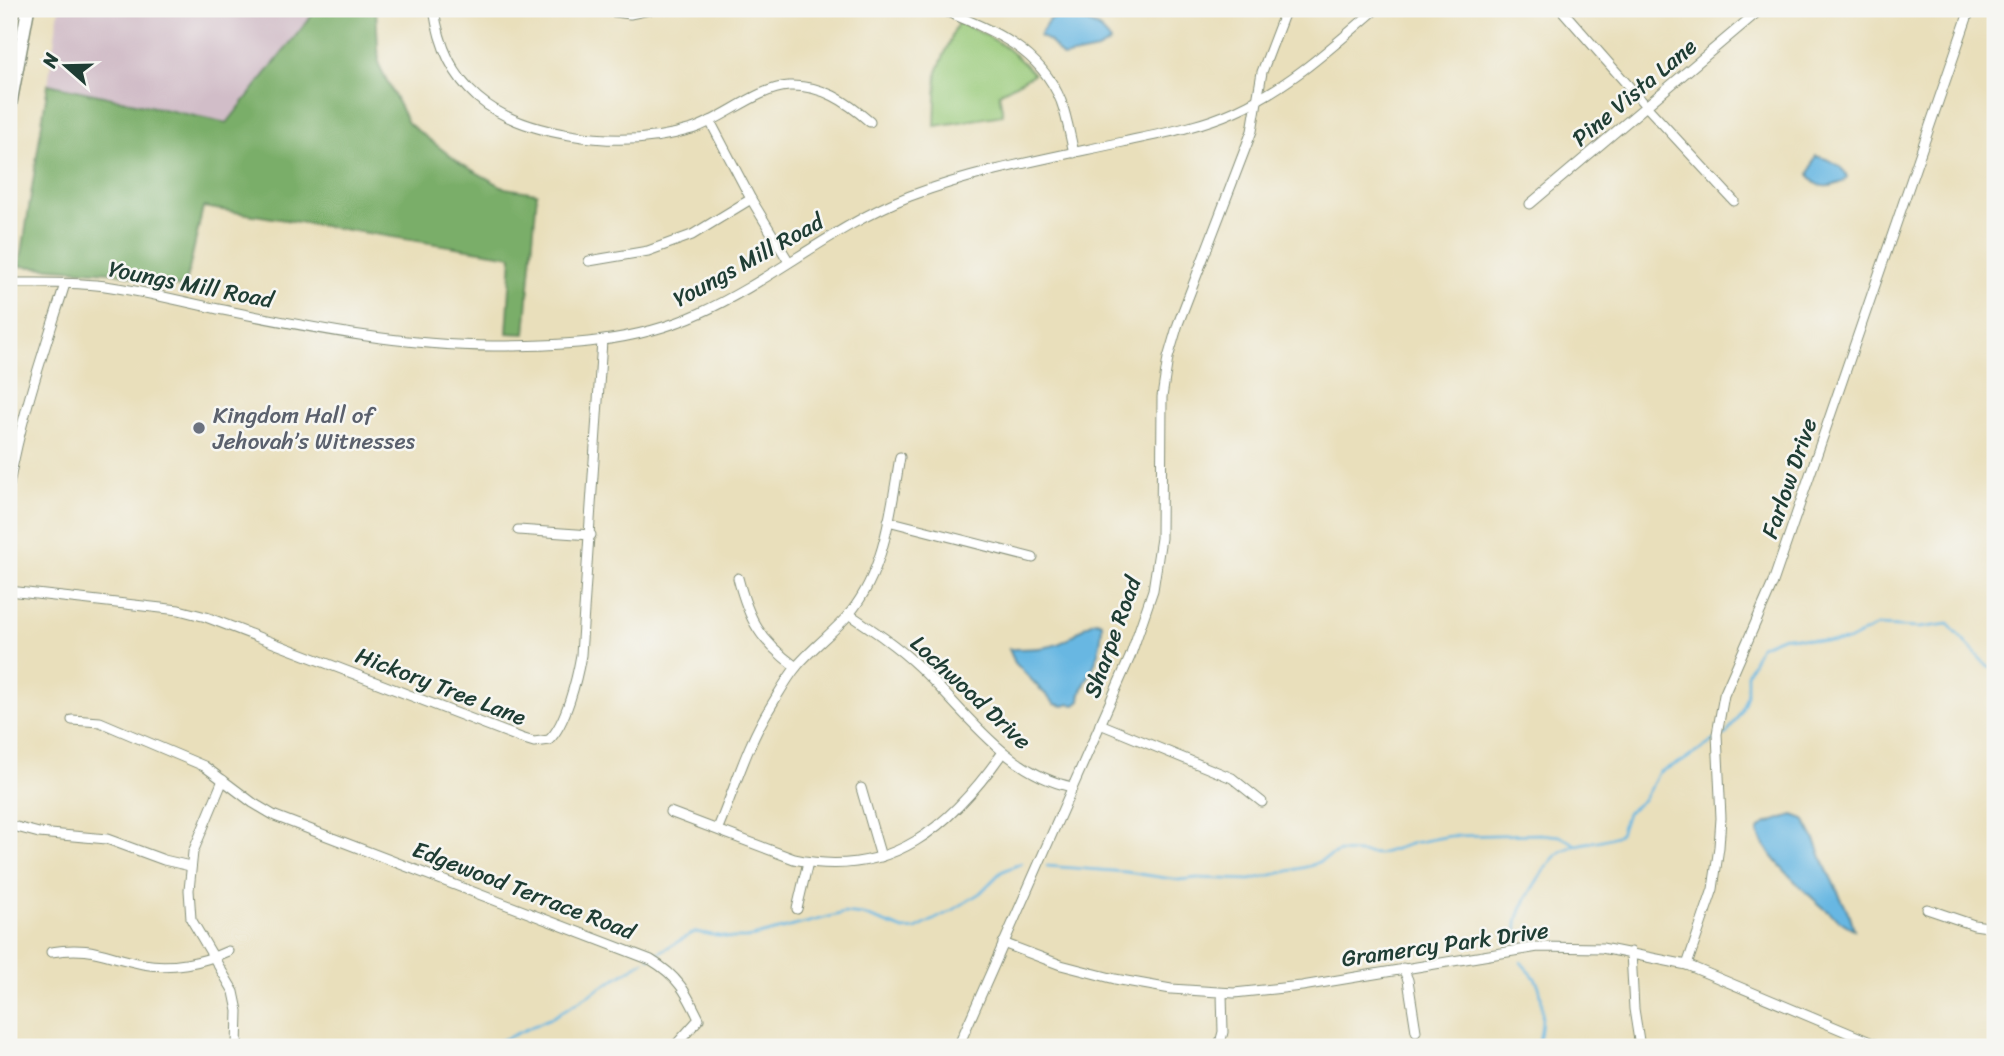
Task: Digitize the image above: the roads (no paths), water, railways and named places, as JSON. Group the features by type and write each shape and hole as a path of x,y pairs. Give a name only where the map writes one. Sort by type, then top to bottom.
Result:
{"highway":[{"path":"9,111 28,9"}],"street":[{"path":"434,9 443,50 460,79 487,106 523,124 583,137 643,139 692,129 769,90 786,86 808,87 826,92 844,101 870,122"},
{"path":"593,9 630,14 654,9"},
{"path":"940,9 998,33 1016,44 1038,66 1060,99 1074,153"},
{"name":"Sharpe Road","path":"958,1047 1130,657 1145,615 1158,564 1163,502 1162,397 1168,358 1178,324 1252,131 1262,72 1286,9"},
{"name":"Youngs Mill Road","path":"9,283 97,285 124,289 231,312 407,342 495,346 602,341 653,330 701,313 867,215 914,194 959,180 1174,131 1231,113 1283,86 1376,9"},
{"path":"1561,9 1734,201"},
{"name":"Pine Vista Lane","path":"1530,204 1761,9"},
{"name":"Farlow Drive","path":"1687,965 1713,889 1719,847 1721,818 1717,734 1724,695 1772,585 1970,9"},
{"path":"710,121 751,199 789,262"},
{"path":"589,261 648,251 692,235 751,199"},
{"path":"9,485 16,442 65,284"},
{"name":"Hickory Tree Lane","path":"9,591 179,610 206,617 521,738 549,740 556,732 579,668 591,535 602,341"},
{"path":"718,828 760,726 796,667 849,614 866,589 878,562 900,457"},
{"path":"888,521 1033,558"},
{"path":"518,530 591,535"},
{"path":"738,578 746,610 761,635 770,647 796,667"},
{"name":"Lochwood Drive","path":"849,614 907,655 1003,752 1037,775 1072,787"},
{"path":"72,720 100,722 159,745 204,766 223,780 193,852 190,866 191,919 234,992 238,1011 237,1047"},
{"path":"1100,724 1232,778 1262,802"},
{"path":"670,812 718,828 775,853 808,862 848,863 881,857 902,849 940,826 965,801 1003,752"},
{"name":"Edgewood Terrace Road","path":"223,780 275,816 651,960 664,968 684,988 699,1019 674,1047"},
{"path":"861,789 881,857"},
{"path":"9,825 39,833 107,839 164,860 190,866"},
{"path":"797,909 808,862"},
{"path":"1927,909 1975,925 1995,928"},
{"name":"Gramercy Park Drive","path":"1003,943 1061,965 1115,979 1171,989 1222,993 1302,986 1538,947 1602,948 1687,965 1882,1047"},
{"path":"51,952 75,948 144,964 163,965 196,962 228,951"},
{"path":"1631,952 1634,1009 1640,1047"},
{"path":"1403,968 1408,981 1416,1031"},
{"path":"1219,1047 1223,1032 1222,993"}],"water":[{"path":"1060,15 1082,20 1096,27 1110,43 1097,50 1063,57 1049,41 1039,36 1049,20"},
{"path":"1816,156 1829,160 1842,169 1847,177 1844,181 1829,186 1815,183 1809,174"},
{"path":"1096,621 1102,623 1100,643 1080,701 1075,705 1055,704 1015,663 1009,649 1042,648 1057,644"},
{"path":"1793,815 1804,819 1854,929 1830,913 1798,885 1770,854 1762,840 1758,830 1765,824"}],"waterway":[{"path":"1721,737 1727,734 1741,712 1747,695 1747,674 1760,646 1784,636 1831,642 1848,641 1877,626 1919,628 1948,624 1988,667 1995,668"},
{"path":"1518,937 1517,923 1522,908 1550,862 1562,851 1576,845 1620,834 1627,813 1644,799 1659,772 1683,761 1715,740"},
{"path":"1047,866 1126,872 1179,880 1250,880 1310,866 1339,852 1379,854 1413,843 1450,836 1540,834 1560,836 1576,845"},
{"path":"649,958 695,932 747,938 844,913 863,915 904,930 916,929 980,893 1001,872 1022,863"},
{"path":"487,1047 553,1017 644,961"},
{"path":"1521,962 1536,980 1541,994 1542,1022 1537,1047"}],"place":[{"name":"Kingdom Hall of Jehovah’s Witnesses","path":"199,428"}]}
